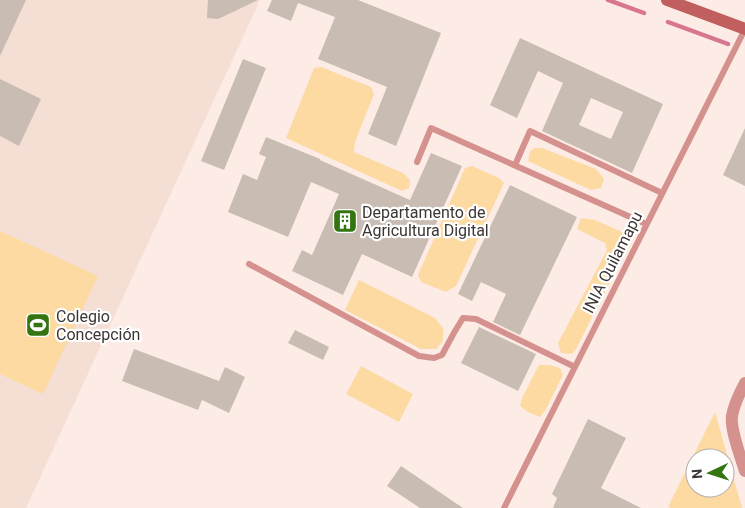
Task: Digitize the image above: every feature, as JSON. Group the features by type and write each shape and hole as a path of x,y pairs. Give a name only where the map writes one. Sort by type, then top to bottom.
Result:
{"main road":[{"path":"667,0 745,29"}],"street":[{"path":"745,382 735,402 731,419 745,471"}],"lane":[{"name":"INIA Quilamapu","path":"504,508 745,29"},
{"path":"417,162 431,128 646,224"},
{"path":"515,165 530,131 662,193"},
{"path":"248,264 419,356 434,358 442,355 455,330 464,318 476,319 575,367"}],"shaded area":[{"name":"Colegio Concepción","path":"0,0 260,0 26,508 0,508"},
{"path":"321,67 371,87 374,94 355,142 354,152 403,173 410,180 409,188 402,191 286,138 314,68"},
{"path":"534,148 542,148 596,169 604,179 601,188 591,190 528,161 530,152"},
{"path":"472,166 499,178 504,183 456,286 446,292 421,282 418,275 465,168"},
{"path":"581,218 595,220 624,233 630,242 576,349 572,354 561,353 558,343 607,250 605,243 577,229"},
{"name":"Colegio Concepción","path":"0,231 98,276 43,394 0,374"},
{"path":"359,280 435,318 443,328 443,341 436,349 421,349 345,310"},
{"path":"539,365 560,368 563,375 540,417 520,406"},
{"path":"361,366 413,394 399,422 346,394"},
{"path":"715,412 725,448 697,448"},
{"path":"685,473 685,498 735,498 735,483 742,508 668,507"}],"building":[{"path":"0,0 26,0 0,56"},
{"path":"208,0 258,0 218,19 207,18"},
{"path":"272,0 358,0 441,33 396,146 368,134 387,87 318,59 335,17 298,3 291,21 267,11"},
{"path":"520,38 663,104 632,173 542,131 563,83 538,71 517,118 490,105","holes":["591,98 623,112 611,139 579,125"]},
{"path":"243,59 266,68 224,170 201,161"},
{"path":"0,79 41,99 19,146 0,136"},
{"path":"745,128 745,186 723,175"},
{"path":"266,137 410,200 431,153 462,166 412,277 362,254 343,295 292,271 302,250 312,255 339,194 311,182 288,237 228,212 243,174 257,180 266,157 259,154"},
{"path":"510,185 577,217 520,335 493,322 506,294 481,282 472,301 458,294"},
{"path":"479,327 536,354 518,391 461,363"},
{"path":"295,330 329,347 323,360 288,343"},
{"path":"134,349 219,381 225,367 245,377 229,413 202,400 198,410 122,381"},
{"path":"588,419 626,438 601,488 641,508 553,508 557,498 552,494"},
{"path":"401,466 463,508 420,508 387,486"}],"waterway":[{"path":"608,0 644,13"},
{"path":"668,22 728,44"}],"place":[{"name":"Departamento de Agricultura Digital","path":"345,221"},
{"name":"Colegio Concepción","path":"38,325"}]}
